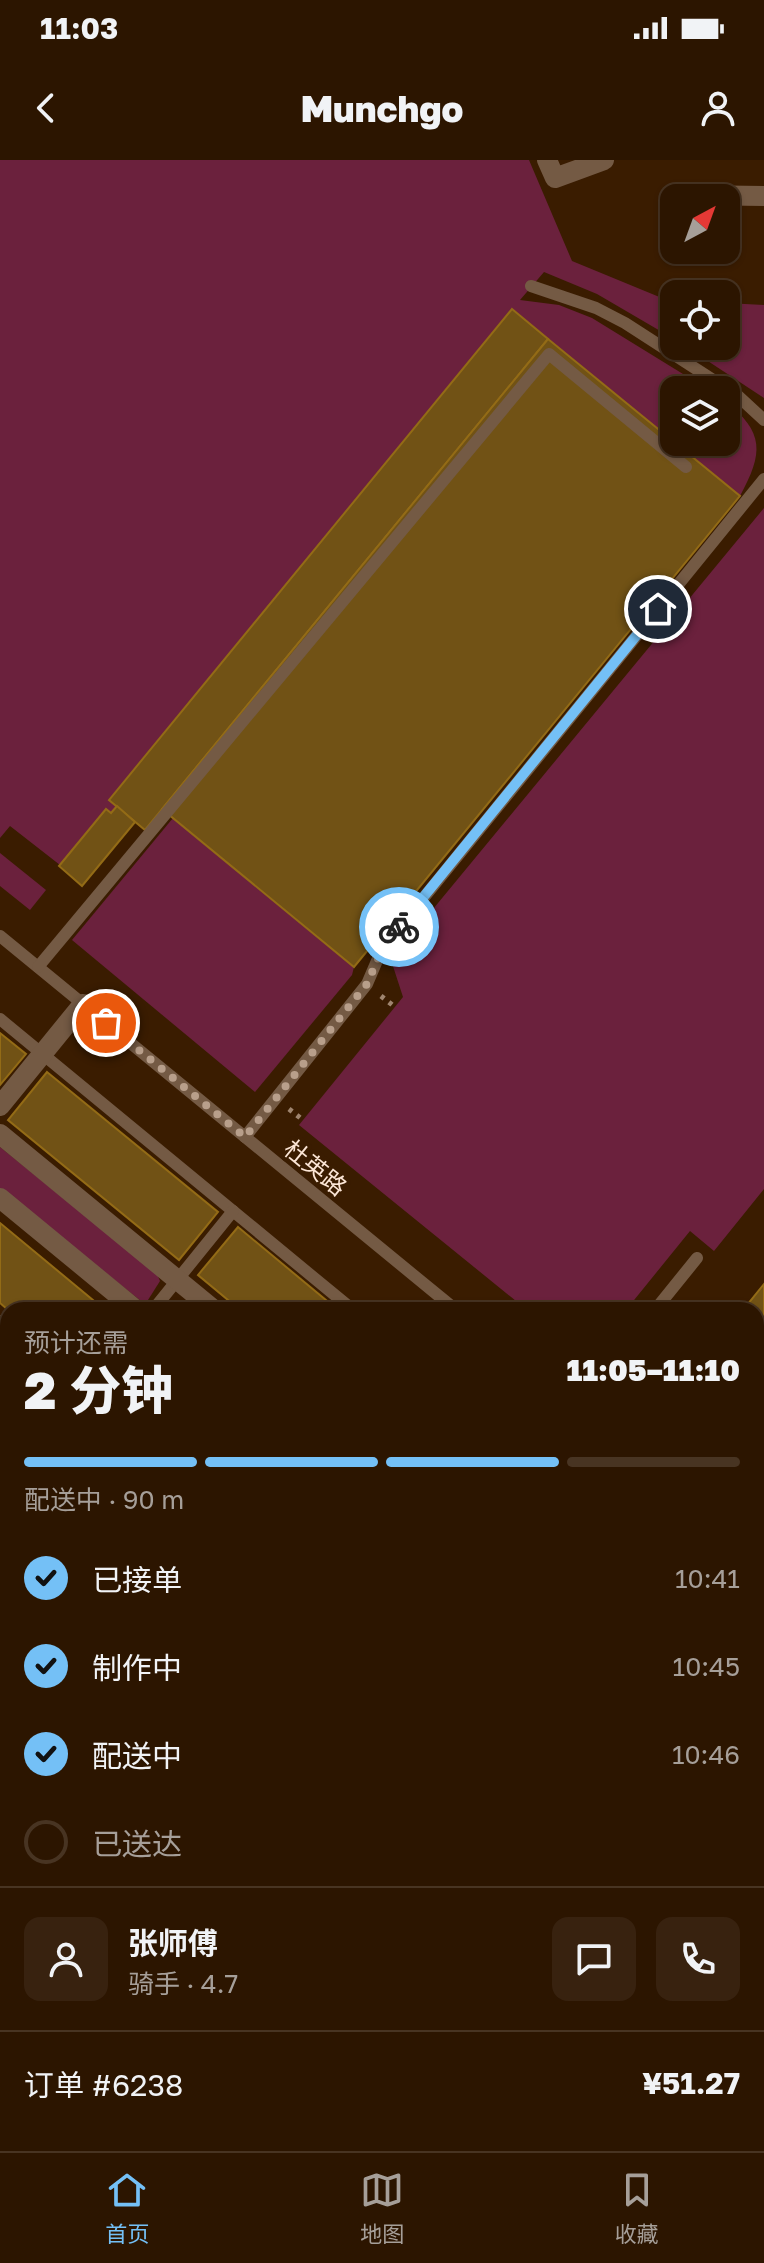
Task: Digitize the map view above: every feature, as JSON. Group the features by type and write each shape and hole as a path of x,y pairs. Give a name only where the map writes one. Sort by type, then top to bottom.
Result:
{"street":[{"path":"547,160 555,178 604,160"},
{"path":"740,196 764,196"},
{"path":"0,1106 83,1004"},
{"path":"0,1134 204,1302"},
{"path":"0,1198 126,1302"}],"lane":[{"path":"531,286 596,308 625,323 738,396 764,420"},
{"path":"38,967 549,354 686,467"},
{"path":"245,1137 367,984 382,949 764,479"},
{"name":"杜英路","path":"0,936 446,1302"},
{"path":"0,1019 343,1302"},
{"path":"159,1302 233,1211"},
{"path":"661,1302 697,1258"}],"shaded area":[{"path":"0,160 529,160 572,261 660,297 660,331 597,294 544,272 520,300 559,305 592,318 686,376 660,376 660,431 512,310 110,800 117,806 111,813 106,810 60,865 10,826 0,838"},
{"path":"740,304 764,305 764,398 740,382 740,376 731,376 706,360 740,360"},
{"path":"740,414 753,434 756,455 740,496 691,456 740,456"},
{"path":"764,508 764,1189 714,1251 690,1231 632,1302 517,1302 299,1125 403,997 391,960"},
{"path":"173,818 354,967 352,975 255,1092 72,940"},
{"path":"0,853 46,890 30,910 0,886"},
{"path":"0,1147 157,1274 160,1281 148,1300 141,1301 0,1189"}],"building":[{"path":"512,309 548,339 145,830 109,800"},
{"path":"548,339 660,431 660,456 691,456 740,496 354,967 162,809"},
{"path":"117,806 135,822 82,886 59,866 106,809 111,813"},
{"path":"0,1033 26,1054 0,1085"},
{"path":"47,1072 218,1212 179,1260 8,1120"},
{"path":"0,1223 95,1302 0,1302"},
{"path":"238,1227 328,1302 230,1302 198,1275"},
{"path":"764,1284 764,1302 749,1302"}],"way so far":[{"path":"106,1023 245,1137 367,984 382,949 399,927"}],"route":[{"path":"399,927 658,609"}]}
